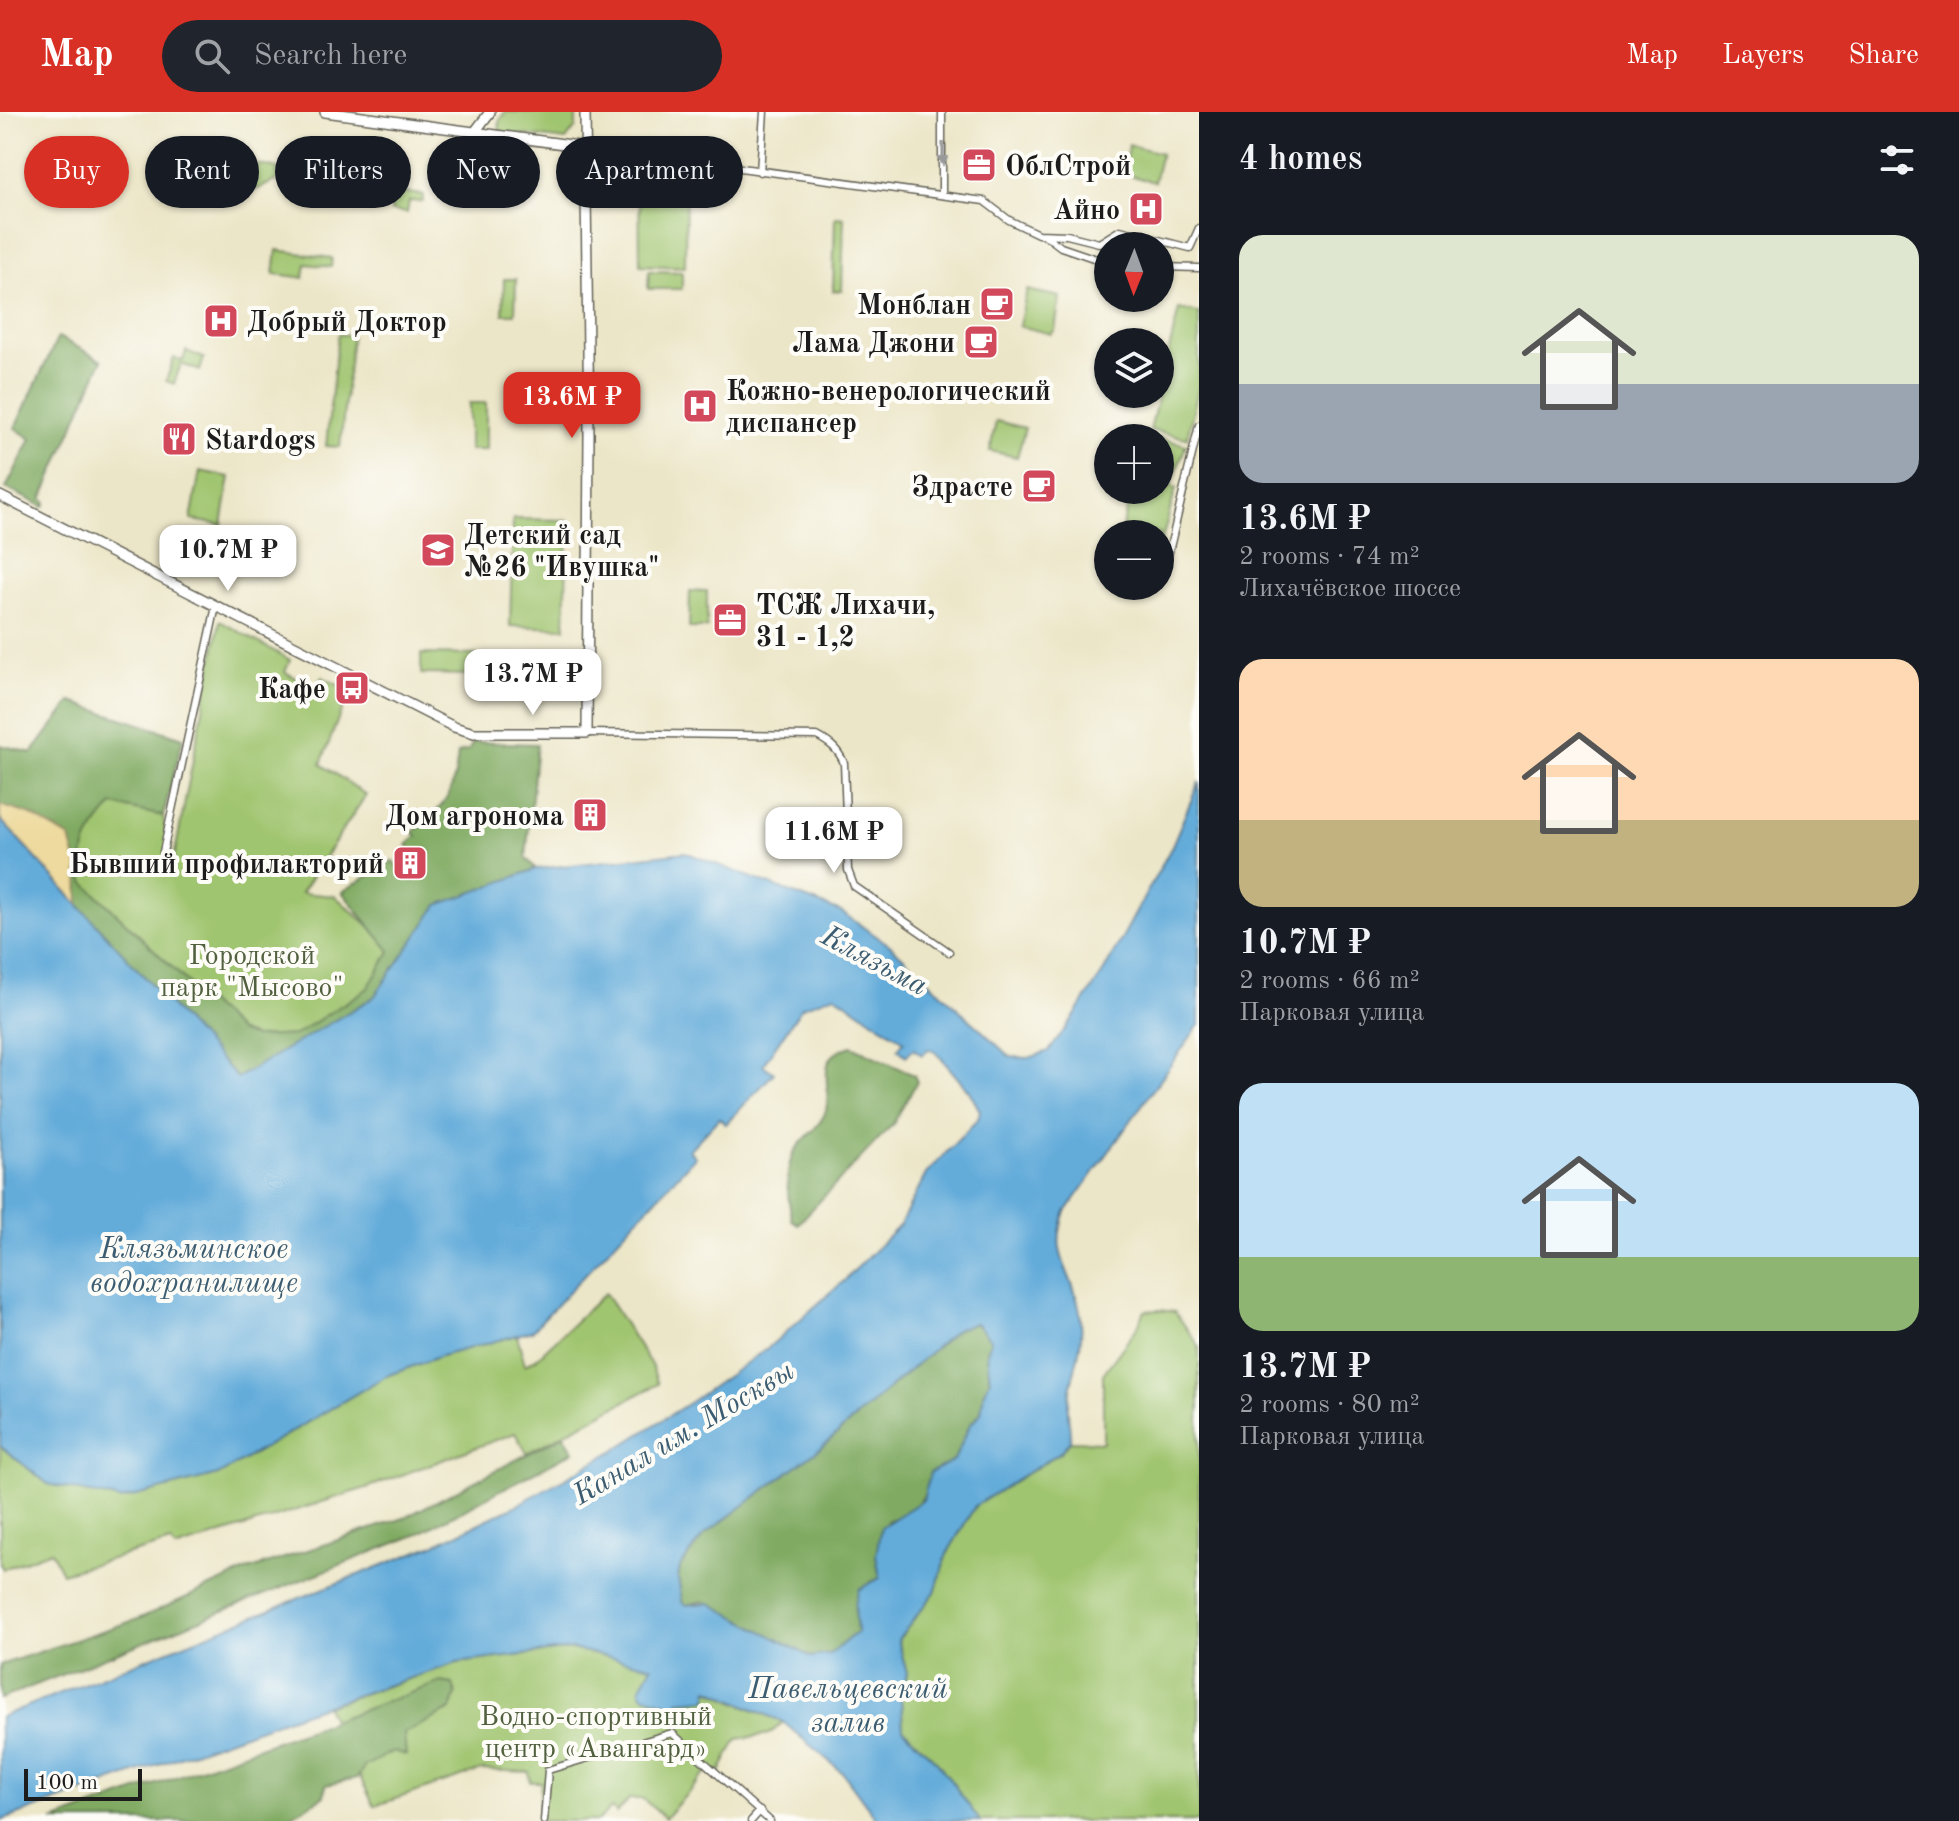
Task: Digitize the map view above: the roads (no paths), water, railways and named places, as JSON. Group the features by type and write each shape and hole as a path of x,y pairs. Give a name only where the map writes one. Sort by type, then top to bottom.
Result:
{"street":[{"path":"325,112 556,143"},
{"path":"474,133 490,112"},
{"path":"585,112 586,136"},
{"path":"760,172 764,112"},
{"path":"942,112 942,195"},
{"path":"743,170 984,201 1009,220 1045,235 1061,247 1094,258"},
{"path":"586,208 587,733"},
{"path":"1045,235 1099,243 1120,230 1190,248 1195,243 1199,228"},
{"path":"1174,267 1199,268"},
{"path":"1174,531 1199,425"},
{"path":"0,496 464,731 817,736 838,750 844,763 848,870 854,886 949,952"},
{"path":"163,852 216,606"},
{"path":"544,1821 548,1770 672,1733 770,1821"},
{"path":"751,1821 760,1811"}],"water":[{"path":"1199,782 1199,1025 1066,1212 1061,1227 1060,1252 1077,1298 1081,1325 1080,1348 1068,1404 1070,1441 1059,1453 975,1506 947,1554 935,1592 898,1640 907,1673 901,1699 903,1729 938,1763 980,1821 878,1821 843,1773 783,1722 709,1689 707,1699 679,1701 679,1707 642,1695 640,1689 652,1666 571,1649 457,1663 317,1708 0,1821 0,1717 436,1544 513,1507 615,1450 769,1347 845,1280 900,1225 926,1174 978,1119 980,1111 969,1091 935,1051 928,1049 922,1055 913,1049 906,1056 898,1049 904,1041 835,995 802,1007 763,1065 774,1073 726,1124 719,1118 689,1150 695,1157 532,1331 441,1356 386,1376 218,1475 121,1500 48,1484 0,1446 0,819 237,1078 374,997 438,905 536,869 685,852 841,912 891,946 1010,1057 1029,1058 1049,1051 1072,1020 1104,971 1171,848","holes":["976,1323 991,1340 987,1353 990,1380 984,1391 981,1413 970,1425 954,1460 930,1473 923,1500 881,1527 876,1555 880,1578 859,1589 855,1604 857,1632 830,1654 811,1657 710,1603 687,1605 682,1602 678,1578 680,1567 704,1535 823,1446 957,1329"]}],"place":[{"name":"ОблСтрой","path":"979,165"},
{"name":"Айно","path":"1146,209"},
{"name":"Монблан","path":"997,304"},
{"name":"Добрый Доктор","path":"221,321"},
{"name":"Лама Джони","path":"981,342"},
{"name":"Кожно-венерологический диспансер","path":"700,406"},
{"name":"Stardogs","path":"179,439"},
{"name":"Здрасте","path":"1039,486"},
{"name":"Детский сад №26 \"Ивушка\"","path":"438,550"},
{"name":"ТСЖ Лихачи, 31 - 1,2","path":"730,620"},
{"name":"Кафе","path":"352,688"},
{"name":"Дом агронома","path":"590,815"},
{"name":"Бывший профилакторий","path":"410,863"}],"park label":[{"name":"Городской парк \"Мысово\"","path":"252,970"},
{"name":"Водно-спортивный центр «Авангард»","path":"596,1731"}],"water label":[{"name":"Клязьма","path":"875,960"},
{"name":"Клязьминское водохранилище","path":"194,1265"},
{"name":"Канал им. Москвы","path":"683,1432"},
{"name":"Павельцевский залив","path":"848,1705"}]}
